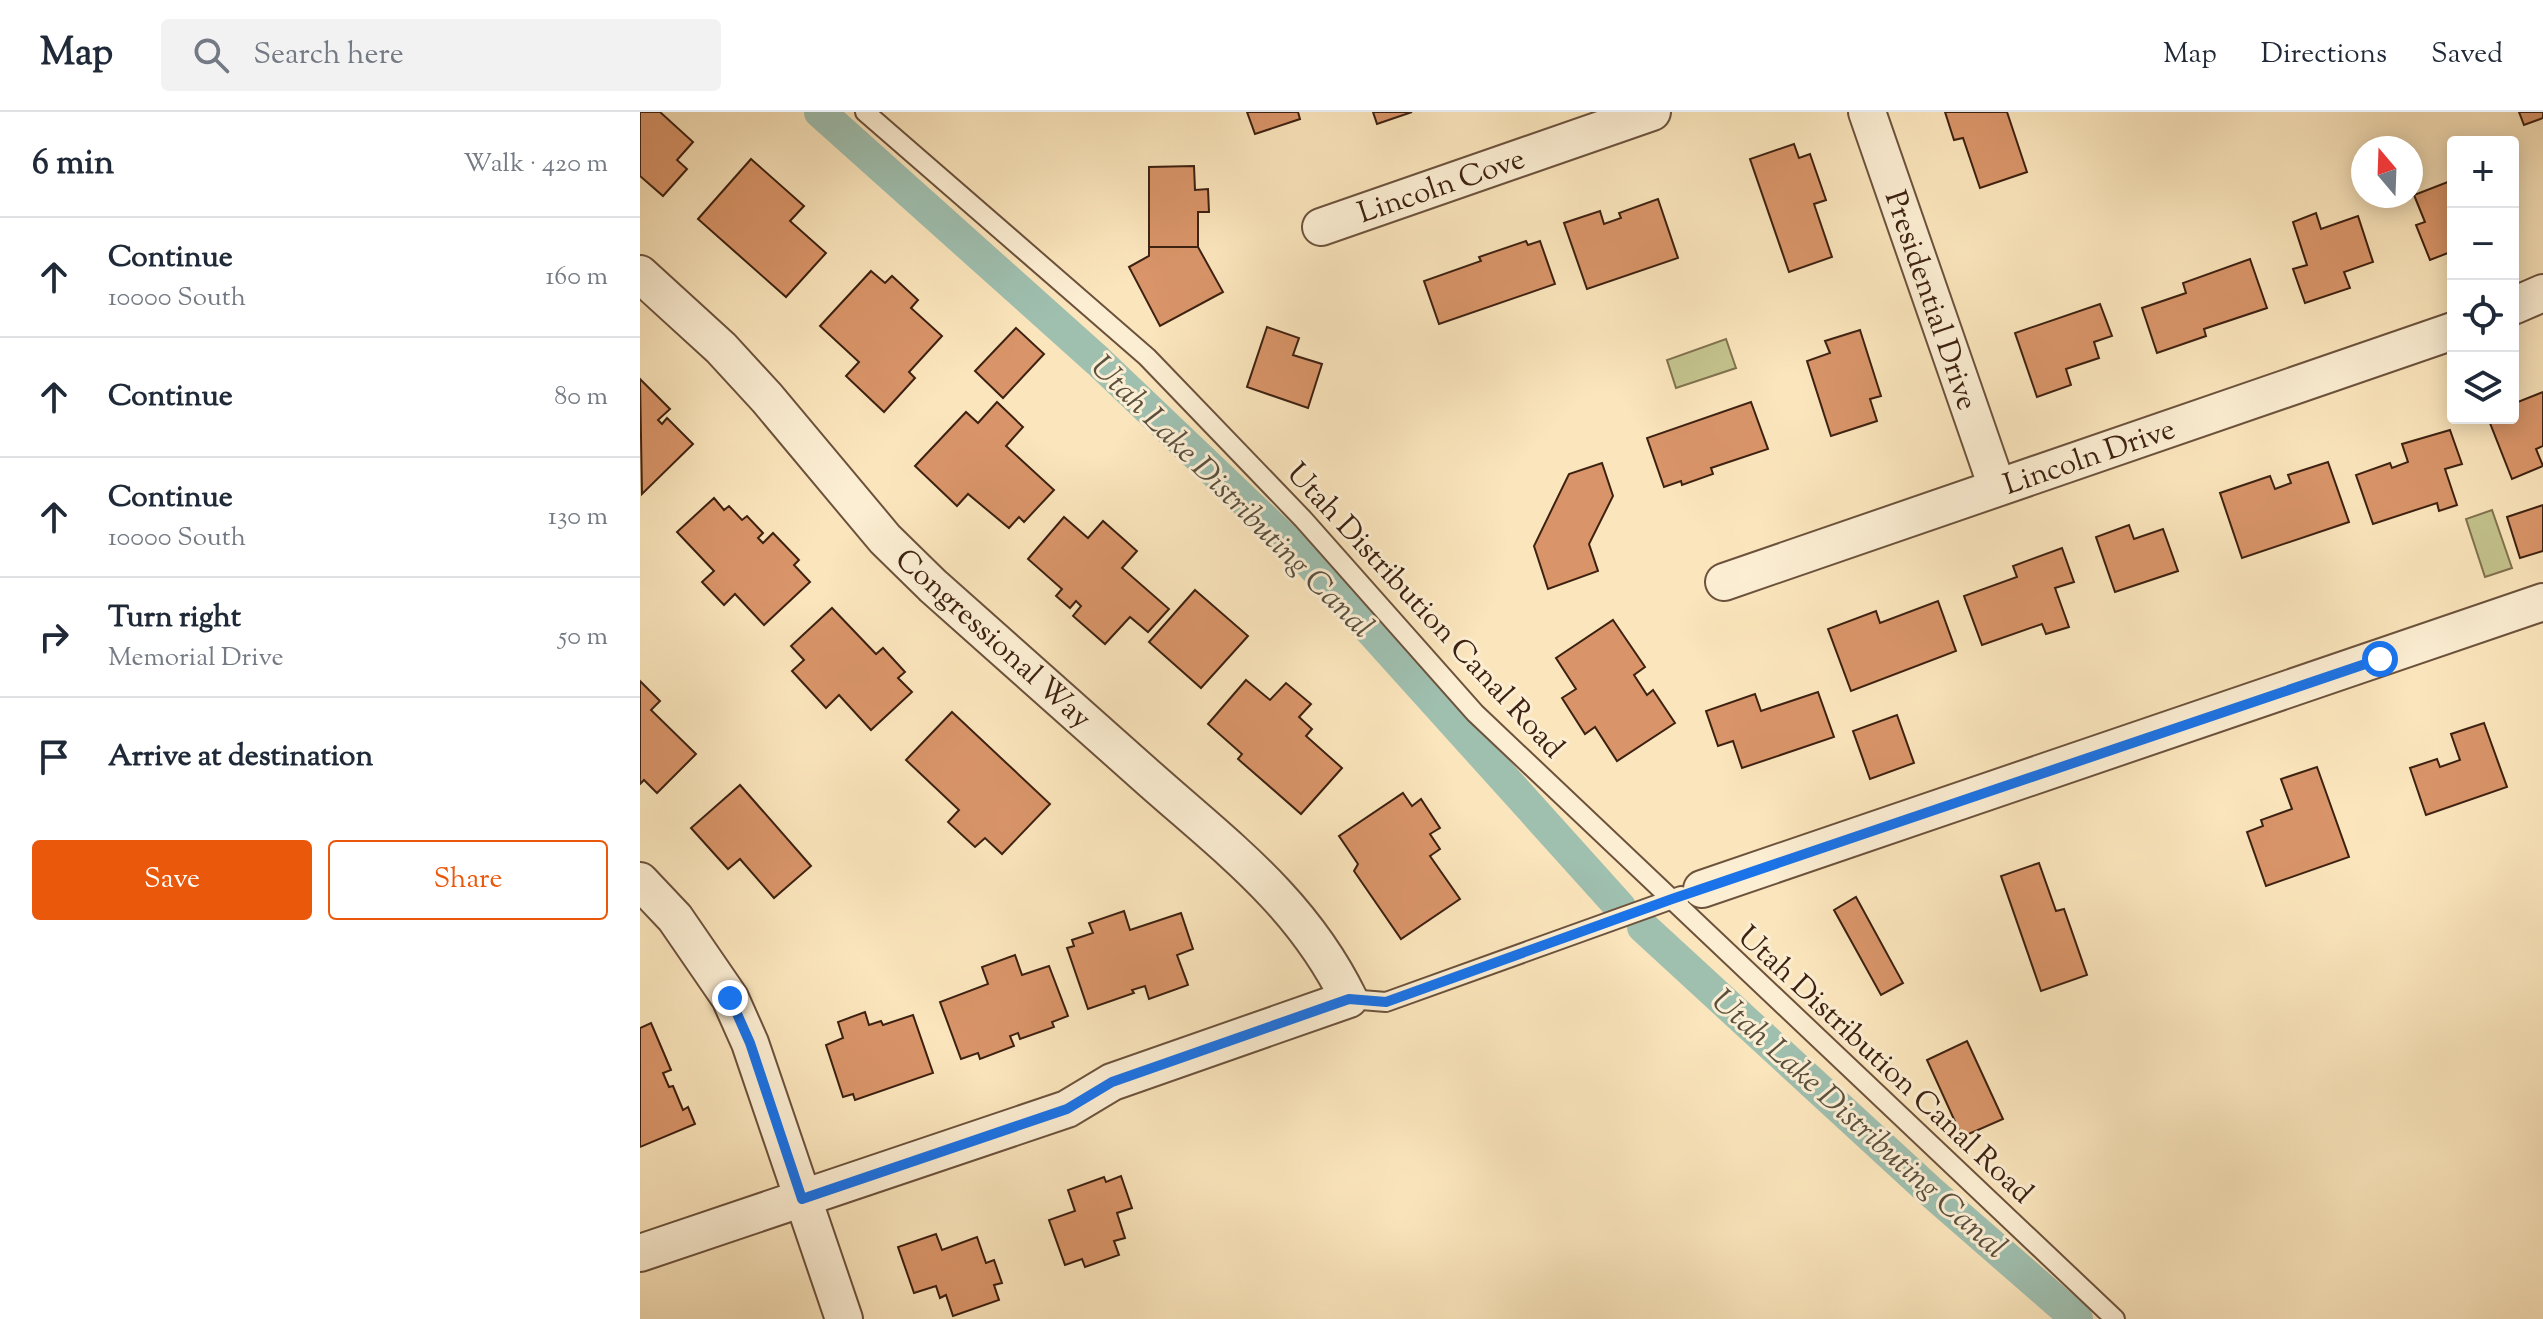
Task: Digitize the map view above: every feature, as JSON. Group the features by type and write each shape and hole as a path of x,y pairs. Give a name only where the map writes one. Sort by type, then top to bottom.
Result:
{"street":[{"name":"Lincoln Cove","path":"1321,227 1652,112"},
{"name":"Presidential Drive","path":"1867,112 1997,487"},
{"name":"Congressional Way","path":"640,274 730,358 885,539 933,586 1269,885 1317,942 1349,999"},
{"path":"2519,303 2543,293"},
{"name":"Lincoln Drive","path":"1724,582 2447,333"},
{"path":"1687,894 2543,602"},
{"path":"640,881 675,918 730,998 750,1043 844,1319"},
{"path":"640,1253 1067,1109 1112,1082 1349,999"}],"lane":[{"name":"Utah Distribution Canal Road","path":"865,112 1147,357 1303,519 1475,713 1687,894 2115,1319"},
{"path":"1349,999 1386,1002 1687,894"}],"shaded area":[{"path":"1726,339 1736,368 1676,388 1667,360"},
{"path":"2492,510 2512,568 2485,577 2466,519"}],"building":[{"path":"640,112 660,112 693,142 677,160 687,169 663,196 640,176"},
{"path":"1247,112 1298,112 1300,119 1255,134"},
{"path":"1373,112 1412,112 1377,124"},
{"path":"1945,112 2007,112 2027,172 1980,188 1963,138 1954,140"},
{"path":"2519,112 2543,112 2543,118 2524,125"},
{"path":"1794,144 1799,158 1810,154 1826,200 1814,204 1832,257 1789,272 1750,159"},
{"path":"751,159 804,206 790,221 826,253 786,297 698,219"},
{"path":"1194,166 1195,190 1208,189 1209,212 1198,212 1198,247 1149,247 1149,167"},
{"path":"2447,182 2447,253 2430,260 2416,225 2425,222 2419,208 2423,208 2423,192"},
{"path":"1658,199 1678,258 1587,289 1564,223 1600,211 1604,224 1621,218 1619,213"},
{"path":"2316,213 2321,229 2358,216 2373,262 2344,272 2350,288 2305,303 2293,269 2307,265 2293,222"},
{"path":"1526,241 1528,245 1540,241 1555,284 1439,324 1424,281"},
{"path":"1149,247 1198,247 1223,292 1160,326 1129,267 1149,256"},
{"path":"2250,259 2267,308 2204,329 2206,336 2157,353 2142,308 2186,293 2183,283"},
{"path":"871,271 885,283 892,276 918,300 911,308 942,336 909,372 915,378 884,412 846,376 859,362 820,326"},
{"path":"2100,304 2112,336 2094,342 2099,358 2066,369 2071,385 2037,397 2015,333"},
{"path":"1267,327 1299,338 1293,355 1322,364 1308,408 1247,387"},
{"path":"1016,328 1044,354 1003,398 975,371"},
{"path":"1860,330 1881,396 1870,399 1877,421 1831,436 1807,361 1830,353 1825,341"},
{"path":"640,379 670,409 658,420 662,424 667,418 693,444 642,494"},
{"path":"2543,392 2543,446 2536,449 2543,466 2512,479 2490,424 2519,424 2519,402"},
{"path":"997,402 1023,427 1006,446 1054,490 1024,522 1019,517 1009,528 968,494 957,506 915,466 966,412 978,423"},
{"path":"1751,402 1768,449 1711,468 1713,474 1682,485 1681,481 1664,487 1647,438"},
{"path":"2450,430 2462,464 2445,469 2457,505 2439,511 2437,503 2373,524 2356,475 2390,463 2392,468 2408,462 2402,444"},
{"path":"2328,462 2349,522 2242,558 2220,493 2270,476 2275,489 2291,483 2288,475"},
{"path":"1602,463 1613,496 1589,544 1598,571 1548,589 1534,546 1569,474"},
{"path":"714,498 724,510 729,506 742,520 747,516 763,533 758,538 763,543 773,533 799,560 794,565 810,582 764,625 735,594 724,605 702,582 714,571 677,532"},
{"path":"2543,505 2543,551 2520,558 2507,517"},
{"path":"1064,517 1088,538 1103,521 1137,551 1122,568 1169,609 1148,632 1130,617 1105,644 1073,616 1081,606 1076,601 1070,608 1056,596 1062,589 1028,559"},
{"path":"2129,525 2134,539 2163,529 2178,571 2115,592 2096,537"},
{"path":"2062,548 2074,582 2055,588 2069,627 2046,634 2042,624 1982,645 1964,596 2017,577 2013,566"},
{"path":"1195,590 1248,636 1201,688 1149,642"},
{"path":"1938,601 1956,651 1851,691 1828,629 1876,611 1880,623"},
{"path":"832,608 876,654 883,648 905,672 898,678 912,692 871,730 839,695 826,708 792,671 804,660 791,646"},
{"path":"1613,620 1645,667 1634,675 1647,695 1653,690 1675,723 1617,761 1595,727 1585,734 1562,698 1576,689 1556,658"},
{"path":"1246,680 1270,700 1286,683 1311,704 1299,717 1312,729 1306,736 1342,768 1301,814 1238,759 1242,754 1208,724"},
{"path":"640,681 660,701 651,710 696,754 657,793 644,780 640,784"},
{"path":"1818,692 1834,737 1742,768 1733,741 1718,746 1706,711 1755,694 1761,711"},
{"path":"952,712 1050,804 1002,854 985,838 975,847 948,822 959,810 906,760"},
{"path":"1897,715 1914,763 1870,779 1853,731"},
{"path":"2484,723 2507,787 2426,815 2410,768 2437,759 2440,767 2460,760 2451,734"},
{"path":"2317,767 2349,857 2266,886 2247,832 2263,826 2261,820 2292,809 2281,779"},
{"path":"740,785 811,866 774,898 740,859 728,869 691,828"},
{"path":"1403,793 1412,806 1421,799 1440,828 1430,834 1440,849 1430,856 1460,899 1401,939 1354,871 1358,864 1339,836"},
{"path":"2039,863 2056,911 2064,909 2087,975 2041,991 2001,876"},
{"path":"1856,897 1903,983 1881,995 1834,910"},
{"path":"1124,911 1130,930 1181,913 1193,949 1177,955 1188,985 1149,999 1145,986 1088,1009 1067,948 1074,946 1072,940 1093,933 1089,923"},
{"path":"1015,955 1022,975 1049,966 1068,1016 1052,1022 1054,1027 1020,1039 1018,1033 1010,1036 1014,1046 980,1059 978,1053 961,1059 940,1002 988,984 982,967"},
{"path":"865,1012 869,1025 881,1021 883,1025 913,1015 933,1073 855,1100 853,1094 843,1097 826,1045 843,1038 838,1022"},
{"path":"651,1023 671,1070 663,1073 669,1087 673,1086 683,1110 688,1107 695,1124 640,1147 640,1028"},
{"path":"1967,1041 2003,1119 1962,1137 1927,1060"},
{"path":"1121,1176 1132,1208 1117,1213 1125,1238 1114,1241 1119,1255 1085,1267 1082,1259 1065,1265 1049,1220 1075,1211 1068,1190 1104,1177 1106,1182"},
{"path":"936,1234 942,1250 977,1237 986,1263 994,1260 1002,1283 994,1285 999,1300 953,1316 946,1295 940,1298 936,1286 914,1293 898,1247"}],"waterway":[{"name":"Utah Lake Distributing Canal","path":"820,112 1098,361 1309,562 1620,907"},
{"name":"Utah Lake Distributing Canal","path":"1643,927 1930,1191 2077,1319"}],"route":[{"path":"730,998 750,1043 802,1199 1067,1109 1112,1082 1349,999 1386,1002 1672,899 2380,659"}]}
